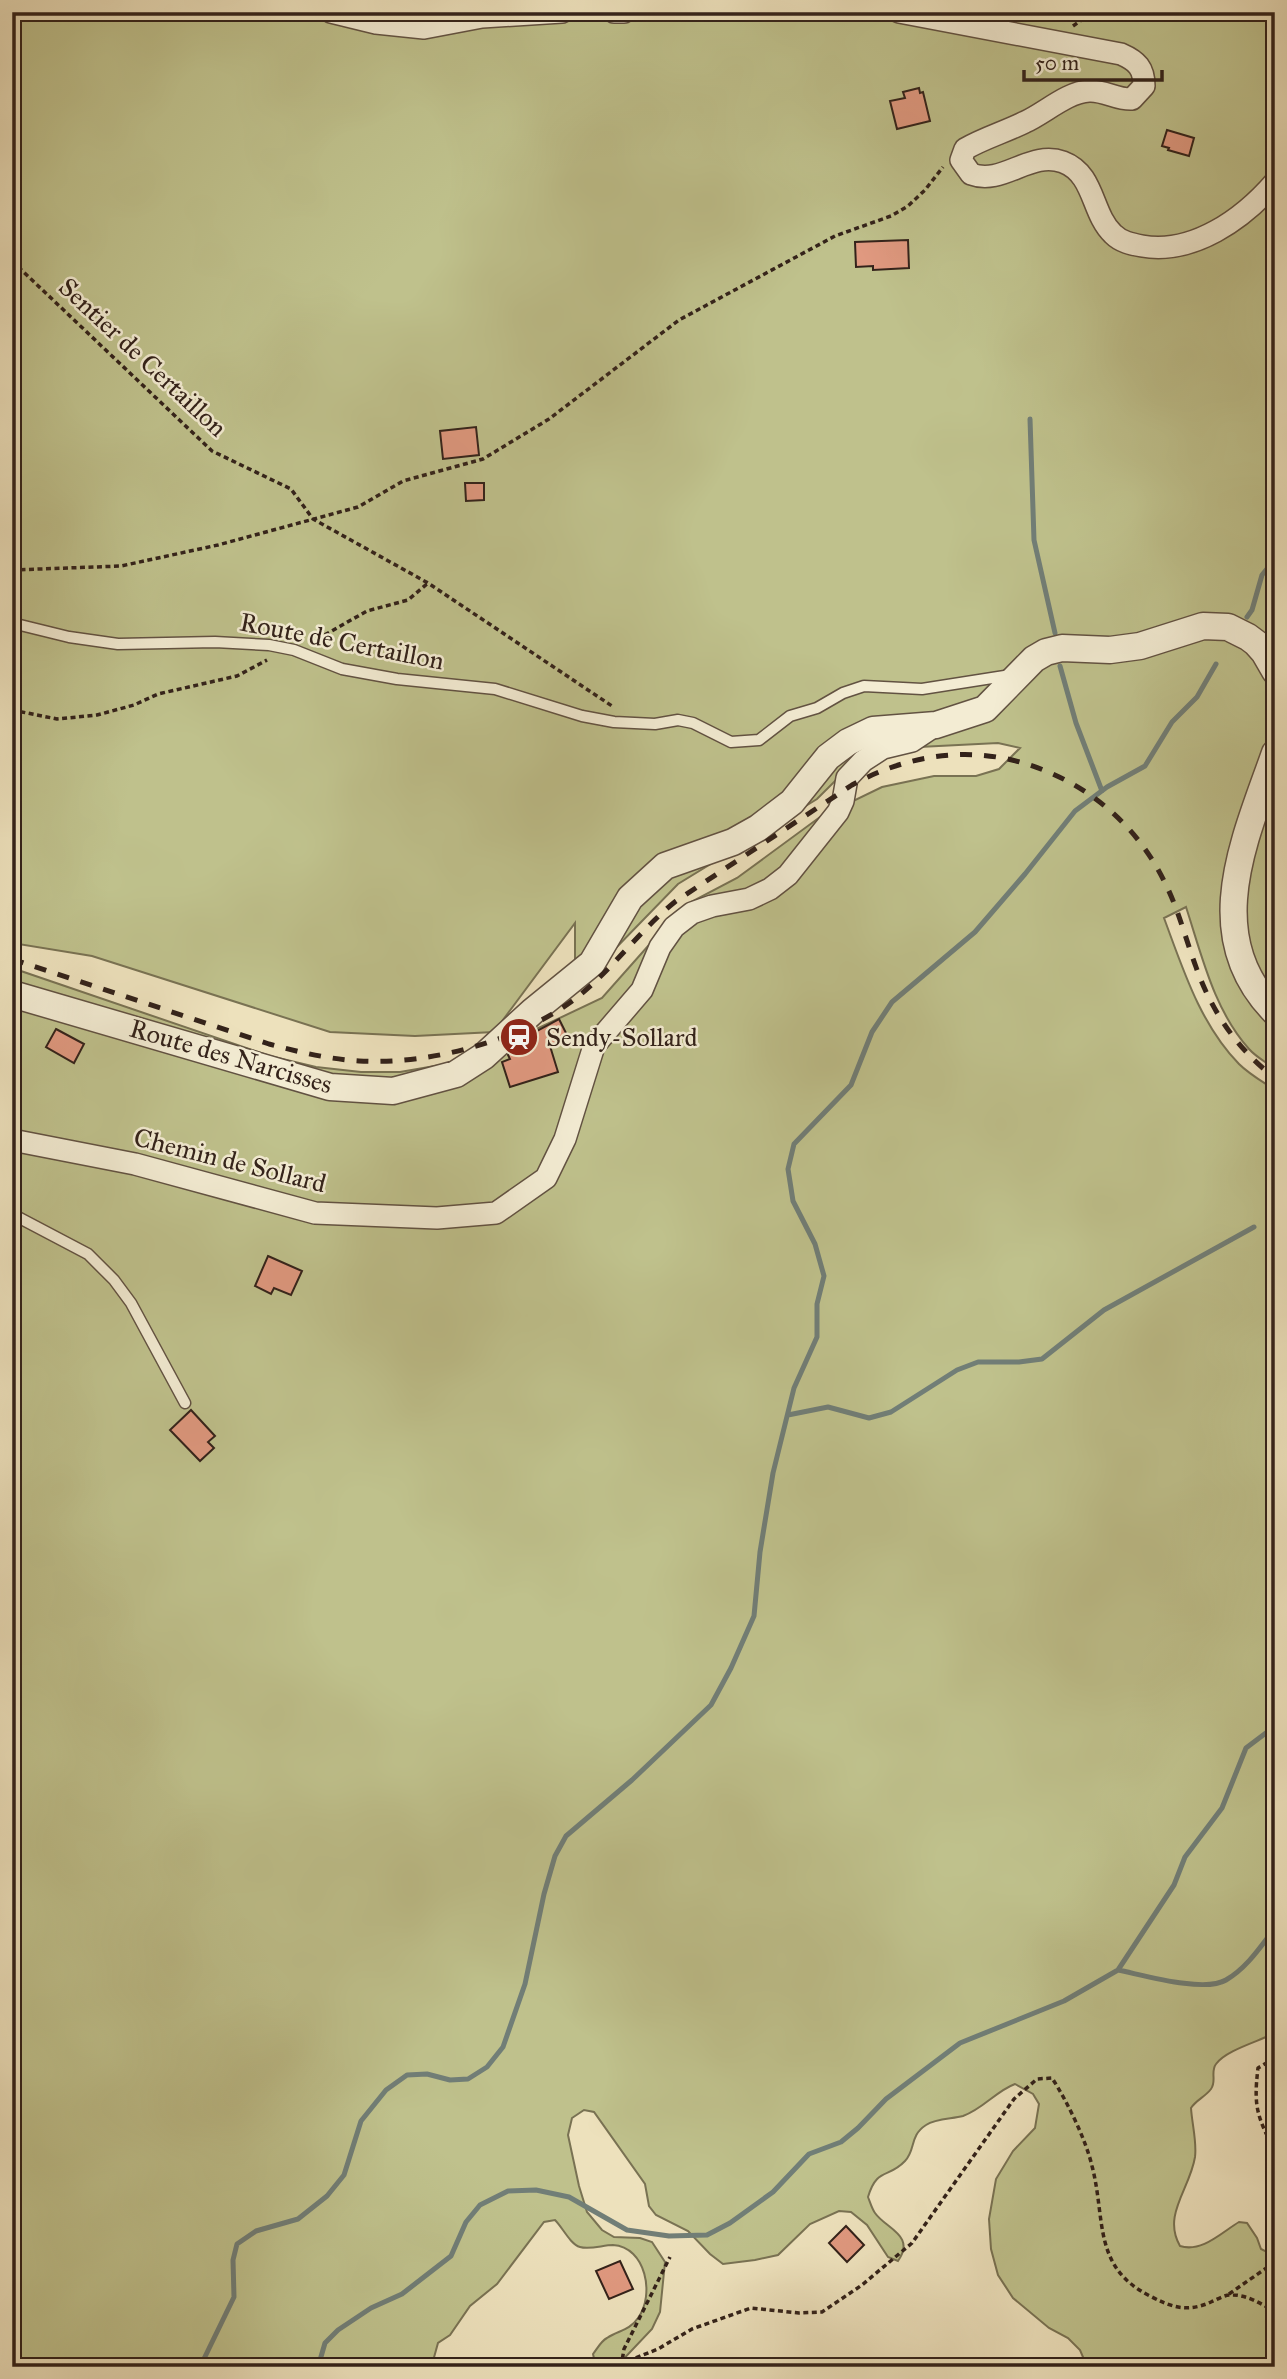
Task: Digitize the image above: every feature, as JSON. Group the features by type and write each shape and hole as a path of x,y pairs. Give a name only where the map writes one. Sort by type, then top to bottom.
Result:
{"street":[{"path":"331,12 376,23 424,28 482,17 562,12"},
{"path":"614,12 624,12"},
{"path":"899,12 1121,54 1133,59 1144,76 1144,86 1132,99 1091,90 1076,93 1026,122 981,139 965,149 961,160 971,174 991,177 1037,160 1052,159 1066,163 1075,168 1088,185 1103,222 1113,234 1125,243 1164,248 1208,235 1242,214 1275,181"},
{"name":"Route des Narcisses","path":"12,994 330,1087 393,1091 456,1074 484,1056 533,1011 592,963 629,898 665,866 733,842 758,828 792,802 828,758 848,742 873,730 936,725 985,709 1016,674 1046,652 1062,648 1110,650 1140,646 1203,626 1228,627 1248,636 1264,652 1275,671"},
{"name":"Chemin de Sollard","path":"12,1140 135,1164 315,1213 437,1218 496,1213 545,1178 565,1139 594,1046 642,990 660,947 674,927 692,913 712,906 749,900 770,889 788,874 838,812 847,778 863,761 883,748 912,741 936,725"},
{"path":"1275,753 1239,859 1234,885 1233,921 1243,965 1254,986 1275,1012"}],"lane":[{"name":"Route de Certaillon","path":"12,623 69,637 118,644 215,642 288,649 342,669 397,679 495,689 582,716 614,722 686,721 731,742 759,740 790,716 817,708 843,692 864,686 922,689 1016,674"},
{"path":"12,1214 88,1254 114,1280 131,1303 185,1403"}],"path":[{"path":"12,570 121,566 218,545 358,507 403,481 482,459 549,419 679,320 835,236 900,211 925,190 940,168 961,160"},
{"name":"Sentier de Certaillon","path":"12,261 212,451 291,489 313,519 428,583 637,723"},
{"path":"12,710 57,719 97,715 134,705 158,694 237,676 288,649 321,637 367,611 408,600 428,583"},
{"path":"1275,2058 1258,2068 1255,2091 1257,2116 1275,2152"},
{"path":"620,2365 658,2349 692,2329 751,2308 799,2313 822,2312 862,2284 912,2243 1014,2099 1037,2079 1052,2078 1063,2094 1092,2165 1106,2249 1113,2266 1135,2289 1173,2307 1200,2307 1229,2294 1275,2262"},
{"path":"620,2365 624,2349 670,2257"},
{"path":"1229,2294 1257,2301 1275,2312"}],"green space":[{"path":"12,12 1275,12 1275,1069 1249,1049 1227,1017 1210,982 1186,907 1164,918 1203,1014 1239,1064 1275,1090 1275,2033 1221,2059 1214,2067 1211,2089 1191,2108 1195,2157 1174,2224 1180,2246 1196,2247 1239,2222 1247,2223 1261,2249 1275,2256 1275,2367 1085,2367 1080,2350 1068,2338 1049,2328 1013,2298 998,2275 991,2249 989,2219 996,2179 1013,2151 1035,2128 1039,2104 1033,2094 1015,2084 970,2113 926,2125 917,2134 905,2161 875,2181 868,2197 875,2213 902,2239 903,2252 898,2261 888,2257 867,2225 851,2212 839,2211 810,2224 778,2255 723,2264 688,2231 656,2215 649,2206 645,2184 594,2112 584,2110 572,2118 568,2135 587,2212 602,2230 614,2237 640,2238 652,2242 665,2262 660,2312 652,2329 616,2367 596,2367 593,2354 605,2339 631,2325 638,2318 646,2297 640,2263 624,2248 613,2245 588,2248 576,2245 555,2220 544,2222 497,2284 470,2306 450,2335 438,2343 434,2367 12,2367 12,968 270,1056 316,1067 361,1072 400,1072 458,1062 511,1041 602,998 664,928 691,902 737,878 820,817 882,787 934,776 976,776 999,769 1020,748 998,743 919,747 837,779 817,799 678,884 575,990 575,923 494,1032 415,1036 330,1032 92,956 12,943"}],"building":[{"path":"919,88 920,93 923,92 930,121 897,129 890,101 905,98 903,92"},
{"path":"1167,130 1194,138 1189,156 1162,146"},
{"path":"908,240 909,268 873,270 873,266 856,267 855,242"},
{"path":"476,427 479,455 443,459 440,431"},
{"path":"465,483 484,483 484,500 466,501"},
{"path":"559,1019 568,1037 550,1046 558,1072 510,1087 502,1062 510,1059 508,1055 517,1047 530,1043 527,1038 533,1033"},
{"path":"56,1029 84,1044 74,1063 46,1047"},
{"path":"268,1256 302,1271 291,1295 274,1288 271,1294 255,1286"},
{"path":"191,1410 215,1436 208,1442 214,1448 200,1461 170,1430"},
{"path":"846,2226 864,2245 847,2262 829,2243"},
{"path":"620,2261 633,2289 609,2299 596,2271"}],"waterway":[{"path":"1030,419 1034,540 1055,633"},
{"path":"1247,617 1252,610 1262,575 1275,559"},
{"path":"200,2367 234,2297 233,2260 237,2244 256,2231 298,2219 327,2196 344,2175 361,2121 386,2090 407,2075 427,2074 450,2080 468,2079 487,2067 503,2047 525,1984 555,1856 566,1836 632,1780 711,1705 731,1668 754,1616 760,1552 773,1473 794,1388 817,1337 817,1304 824,1276 815,1244 793,1201 788,1169 794,1144 851,1085 872,1032 892,1002 975,932 1075,811 1107,787 1145,766 1172,722 1197,697 1216,664"},
{"path":"1060,666 1076,723 1102,791"},
{"path":"788,1415 828,1407 869,1418 891,1412 957,1370 978,1362 1042,1359 1104,1310 1254,1227"},
{"path":"318,2367 325,2343 338,2330 371,2308 402,2294 451,2256 466,2222 480,2205 508,2191 536,2190 569,2197 627,2230 669,2236 707,2235 730,2223 773,2192 809,2154 841,2142 886,2099 960,2043 1064,2001 1118,1970 1174,1885 1185,1857 1222,1808 1246,1748 1275,1726"},
{"path":"1118,1970 1173,1982 1216,1984 1241,1969 1275,1928"}],"railway":[{"path":"12,959 269,1044 302,1052 359,1061 416,1059 446,1054 504,1037 557,1011 593,984 651,923 676,901 852,785 910,762 950,755 991,756 1012,760 1061,778 1104,806 1140,842 1167,887 1202,984 1218,1014 1249,1055 1275,1078"}],"place":[{"name":"Sendy-Sollard","path":"519,1037"}]}
